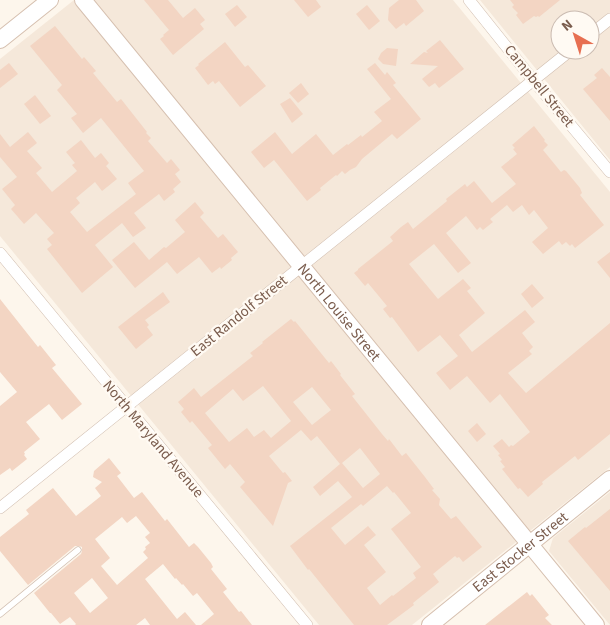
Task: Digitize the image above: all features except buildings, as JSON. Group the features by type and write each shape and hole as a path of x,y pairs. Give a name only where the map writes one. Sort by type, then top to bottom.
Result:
{"street":[{"path":"0,40 50,0"},
{"name":"North Louise Street","path":"83,0 596,625"},
{"name":"Campbell Street","path":"469,0 610,172"},
{"path":"600,27 610,19"},
{"name":"East Randolf Street","path":"0,508 558,60"},
{"name":"North Maryland Avenue","path":"0,253 307,625"},
{"name":"East Stocker Street","path":"430,625 610,479"}],"lane":[{"path":"0,614 78,550"}],"shaded area":[{"path":"74,0 453,0 610,192 610,467 412,625 319,625 0,236 0,59"},
{"path":"480,0 610,0 610,160"},
{"path":"610,492 610,625 549,551 553,538"}]}
